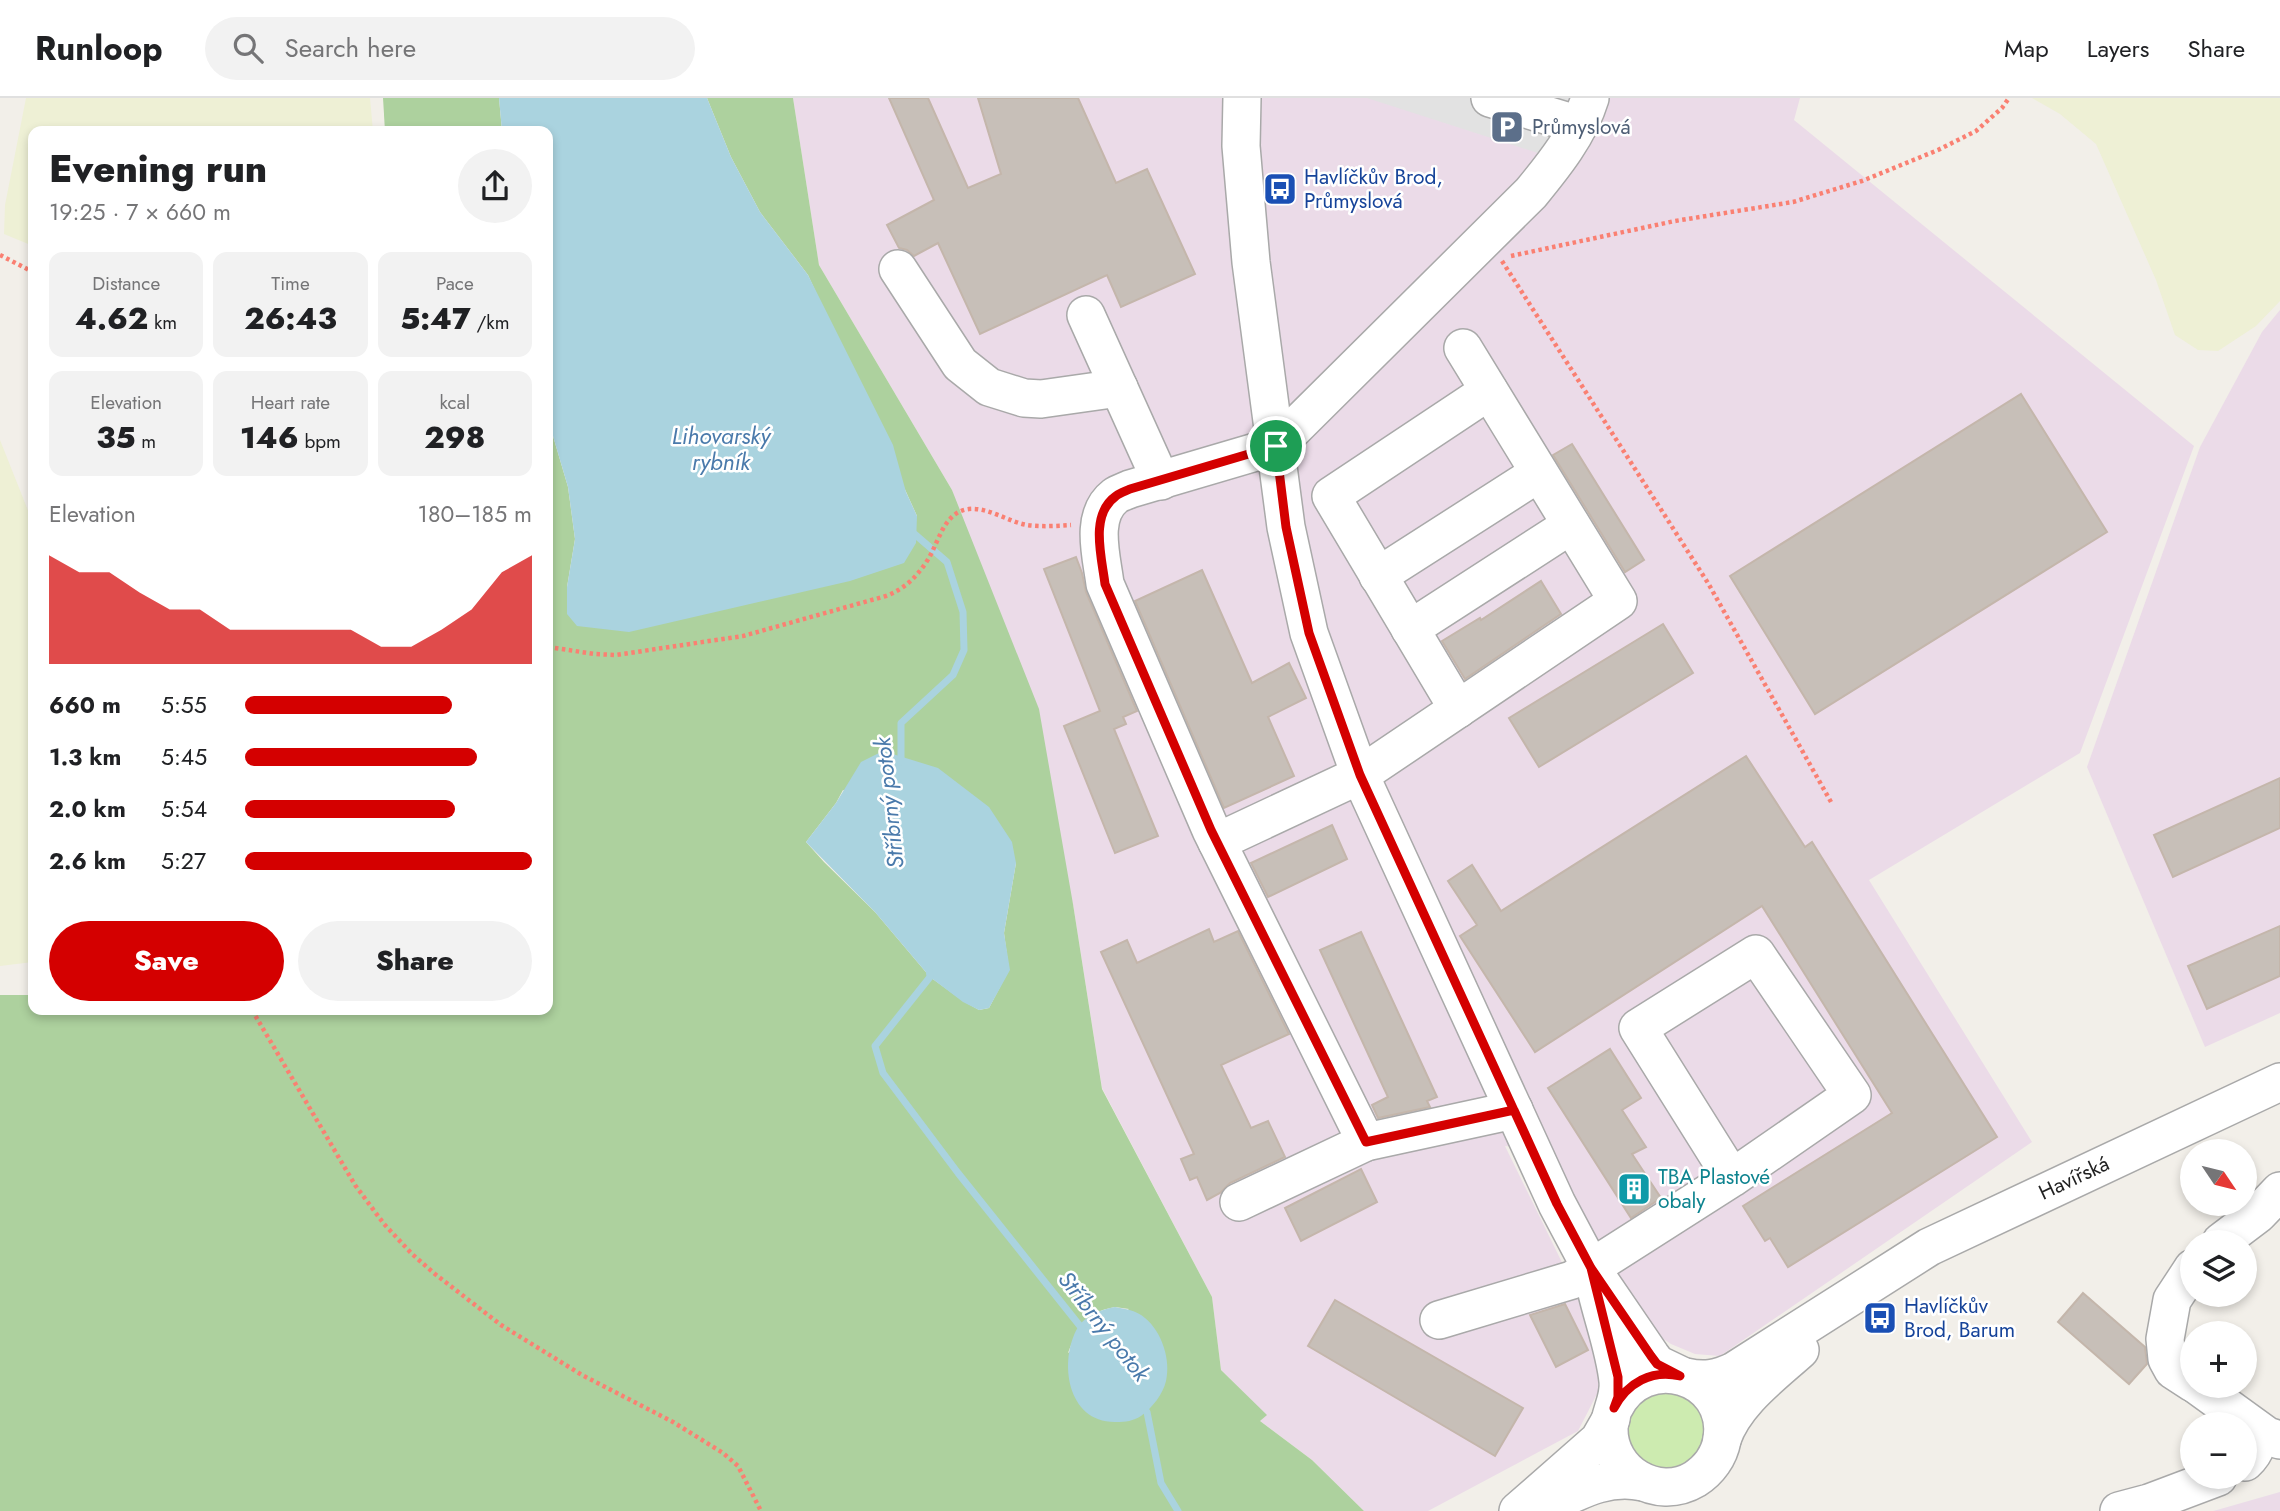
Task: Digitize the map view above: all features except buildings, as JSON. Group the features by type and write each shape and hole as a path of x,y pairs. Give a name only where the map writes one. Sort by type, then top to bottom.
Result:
{"street":[{"path":"1242,98 1241,146 1251,262 1286,527 1309,633 1360,775 1557,1204 1591,1268 1657,1364 1702,1387 1715,1402 1722,1420 1722,1439"},
{"path":"1366,1142 1217,842 1105,584 1100,525 1104,509 1114,496 1276,446 1531,193 1559,157 1584,112 1490,98"},
{"path":"898,269 960,364 989,387 1024,398 1041,399 1119,388"},
{"path":"1086,316 1161,481"},
{"path":"1217,842 1360,775 1618,601 1463,348"},
{"path":"1458,709 1331,496 1489,391"},
{"path":"1378,576 1539,473"},
{"path":"1410,629 1571,525"},
{"path":"1439,1320 1572,1280 1732,1178 1852,1095 1756,954 1639,1028 1732,1178"},
{"name":"Havířská","path":"1518,1511 1600,1440 1622,1394 1643,1378 1664,1374 1704,1380 1734,1371 1930,1247 2280,1082"},
{"path":"1239,1202 1366,1142 1514,1110"},
{"path":"2237,1230 2258,1214 2280,1191"},
{"path":"1591,1268 1618,1377 1618,1397 1609,1430 1613,1451 1625,1470 1643,1482"},
{"name":"Havířská","path":"1536,1511 1613,1479 1630,1479 1654,1486 1671,1487 1693,1480 1711,1465 1731,1419 1752,1395 1873,1283"},
{"path":"2180,1288 2172,1300 2165,1339 2167,1359 2173,1370 2180,1375"},
{"path":"2216,1398 2268,1434"},
{"path":"2119,1511 2186,1489"}],"path":[{"path":"1831,802 1708,583 1500,258 1675,221 1793,202 1850,185 1938,150 1976,131 2002,108 2009,98"},
{"path":"0,255 28,269"},
{"path":"553,648 616,655 743,636 886,596 903,589 919,572 954,514 969,509 982,510 1028,525 1100,525"},
{"path":"255,1015 355,1185 384,1224 412,1254 501,1325 582,1375 673,1422 723,1453 738,1466 761,1511"}],"shaded area":[{"path":"793,98 1800,98 1794,120 2194,446 2080,753 1869,880 2032,1142 1720,1356 1695,1354 1671,1344 1650,1330 1539,1149 1505,1146 1576,1291 1588,1323 1601,1379 1598,1392 1578,1431 1428,1511 1364,1511 1312,1460 1260,1421 1266,1415 1221,1370 1212,1297 1102,1088 1073,904 952,490 819,265"},
{"name":"Průmyslová","path":"1367,98 1569,98 1547,156"},
{"path":"2280,310 2280,1013 2205,1047 2087,767 2200,447 2262,332"},
{"path":"2280,1492 2280,1511 2213,1511 2217,1510"}],"green space":[{"path":"26,98 370,98 373,126 28,126 28,244 4,234 5,205"},
{"path":"383,98 499,98 502,126 385,126"},
{"path":"707,98 793,98 819,265 952,490 1039,709 1102,1089 1212,1297 1221,1370 1267,1415 1260,1421 1312,1460 1364,1511 0,1511 0,995 28,995 28,1015 553,1015 553,436 568,487 575,539 567,587 917,516 808,275 760,212 731,157","holes":["843,790 1016,863 1004,933 1009,970 989,1008 979,1010 930,977 875,912 806,842","1115,1307 1129,1309 1068,1353 1075,1335 1089,1317"]},
{"path":"2032,98 2280,98 2280,301 2256,326 2218,351 2198,350 2175,335 2156,280 2096,144 2060,114"},
{"path":"0,440 28,510 28,963 0,966"},
{"path":"1659,1392 1673,1392 1687,1398 1698,1409 1702,1415 1702,1445 1693,1457 1681,1466 1659,1468 1645,1462 1634,1451 1628,1437 1628,1423 1634,1409 1645,1398"}],"water":[{"name":"Lihovarský rybník","path":"499,98 707,98 731,157 760,212 808,275 893,445 906,492 917,516 916,543 904,563 850,581 629,632 577,626 567,614 567,587 575,539 568,487 553,436 553,126 502,126"},
{"path":"883,751 938,768 989,807 1012,842 1016,863 1004,933 1010,970 989,1008 979,1010 963,1002 930,977 875,912 806,842 836,803 861,762"},
{"path":"1115,1307 1138,1313 1151,1324 1164,1347 1167,1364 1166,1381 1156,1400 1141,1416 1123,1422 1099,1420 1087,1412 1077,1401 1068,1372 1072,1341 1078,1327 1094,1314"}],"waterway":[{"name":"Stříbrný potok","path":"901,762 901,723 953,675 964,650 963,612 947,562 911,531"},
{"name":"Stříbrný potok","path":"929,968 930,977 875,1046 883,1073 958,1173 1084,1331"},
{"name":"Stříbrný potok","path":"1141,1404 1147,1412 1161,1483 1178,1511"}],"place":[{"name":"Průmyslová","path":"1507,127"},
{"name":"Havlíčkův Brod, Průmyslová","path":"1280,189"},
{"name":"TBA Plastové obaly","path":"1634,1189"},
{"name":"Havlíčkův Brod, Barum","path":"1880,1318"}],"route":[{"path":"1276,446 1114,496 1104,509 1100,525 1105,584 1211,830 1366,1142 1514,1110 1557,1204 1591,1268 1618,1377 1618,1397 1614,1408 1622,1394 1643,1378 1664,1374 1680,1376 1657,1364 1591,1268 1557,1204 1380,821 1360,775 1309,633 1286,527 1276,446"}]}
